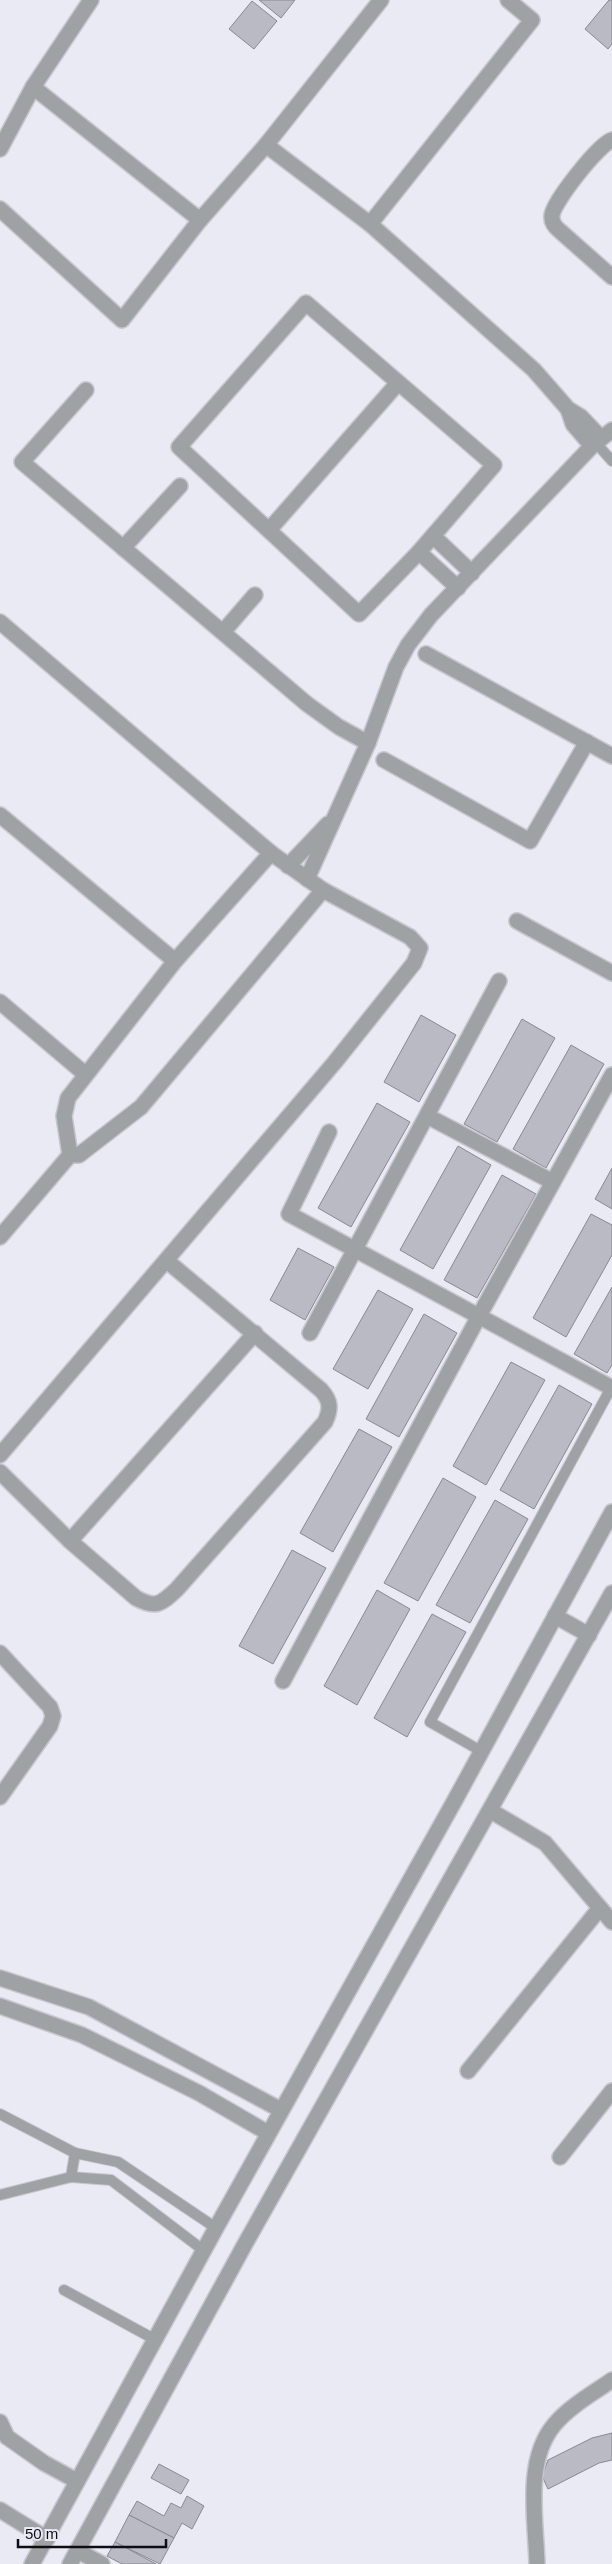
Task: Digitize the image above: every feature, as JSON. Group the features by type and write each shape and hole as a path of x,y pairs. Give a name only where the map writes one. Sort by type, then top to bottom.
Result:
{"street":[{"path":"0,149 32,87 91,0"},
{"path":"0,210 122,320 200,220 266,145 381,0"},
{"path":"370,224 532,20 508,0"},
{"path":"32,87 200,220"},
{"path":"612,140 602,145 595,154 555,206 552,218 554,225 560,232 612,277"},
{"path":"266,145 370,224 534,370 568,409 581,416 600,439 431,615 408,645 386,692 368,743 307,879"},
{"path":"306,303 494,465 419,552 359,614 268,530 179,447 306,303"},
{"path":"268,530 398,383"},
{"path":"86,390 22,462 307,704 339,727 368,743"},
{"path":"123,548 180,486"},
{"path":"433,536 472,573"},
{"path":"419,552 458,588"},
{"path":"223,632 255,595"},
{"path":"0,622 271,853 323,890 410,937 420,948 418,956 335,1062 0,1455"},
{"path":"426,654 612,756"},
{"path":"384,760 530,841 587,742"},
{"path":"0,815 175,961"},
{"path":"288,866 336,815"},
{"path":"0,1237 70,1155 64,1116 68,1098 175,961 271,853"},
{"path":"70,1155 79,1156 141,1107 323,890"},
{"path":"517,921 612,974"},
{"path":"310,1333 356,1252 499,981"},
{"path":"0,1002 86,1074"},
{"path":"282,1681 479,1316 612,1075"},
{"path":"427,1116 553,1182"},
{"path":"329,1132 289,1214 356,1252 612,1387"},
{"path":"0,1472 70,1541 136,1598 148,1604 157,1605 177,1589 325,1422 330,1408 326,1395 255,1333 167,1261"},
{"path":"70,1541 255,1333"},
{"path":"32,2564 203,2250 612,1512"},
{"path":"102,2564 74,2557 245,2244 491,1811 612,1593"},
{"path":"555,1616 589,1635"},
{"path":"0,1654 47,1704 53,1716 50,1726 0,1797"},
{"path":"491,1811 544,1843 612,1922"},
{"path":"468,2072 600,1908"},
{"path":"0,1978 89,2007 281,2110"},
{"path":"0,2006 82,2035 199,2093 268,2133"},
{"path":"560,2157 612,2091"},
{"path":"537,2564 534,2489 542,2445 554,2426 568,2411 612,2380"},
{"path":"0,2422 7,2437 44,2463 77,2481"},
{"path":"0,2510 46,2539"}],"lane":[{"path":"600,439 612,461"},
{"path":"481,1751 430,1722 612,1387"},
{"path":"0,2114 75,2153 118,2162 216,2228"},
{"path":"71,2177 75,2153"},
{"path":"0,2195 71,2177 111,2180 203,2250"},
{"path":"64,2290 154,2339"}],"building":[{"path":"259,0 295,0 281,18"},
{"path":"609,0 612,0 612,44 608,49 585,29"},
{"path":"252,1 277,21 254,49 229,29"},
{"path":"421,1015 456,1035 419,1102 384,1082"},
{"path":"522,1019 555,1038 497,1142 464,1124"},
{"path":"571,1045 604,1064 546,1168 513,1149"},
{"path":"377,1103 410,1122 351,1227 318,1208"},
{"path":"458,1146 491,1165 433,1269 400,1250"},
{"path":"612,1168 612,1209 595,1199"},
{"path":"502,1175 536,1194 477,1298 444,1280"},
{"path":"591,1214 612,1225 612,1255 566,1337 533,1318"},
{"path":"298,1248 334,1267 305,1320 270,1300"},
{"path":"612,1287 612,1365 607,1373 574,1354"},
{"path":"378,1290 413,1309 368,1389 333,1369"},
{"path":"424,1314 457,1333 399,1437 366,1419"},
{"path":"511,1362 545,1380 486,1485 453,1466"},
{"path":"559,1385 592,1404 534,1509 500,1490"},
{"path":"359,1429 392,1447 333,1552 300,1533"},
{"path":"443,1478 476,1497 418,1601 384,1583"},
{"path":"495,1500 528,1519 470,1623 436,1605"},
{"path":"292,1550 326,1568 273,1664 239,1646"},
{"path":"377,1590 410,1609 357,1705 324,1686"},
{"path":"432,1614 466,1632 407,1737 374,1718"},
{"path":"612,2433 612,2460 599,2463 548,2489 542,2476 548,2460 592,2438"},
{"path":"159,2464 189,2480 181,2494 151,2478"},
{"path":"187,2496 204,2506 192,2529 182,2523 174,2538 129,2515 137,2501 164,2516 171,2503 181,2508"},
{"path":"129,2515 174,2538 160,2564 115,2542"},
{"path":"115,2542 156,2564 122,2564 107,2556"}]}
